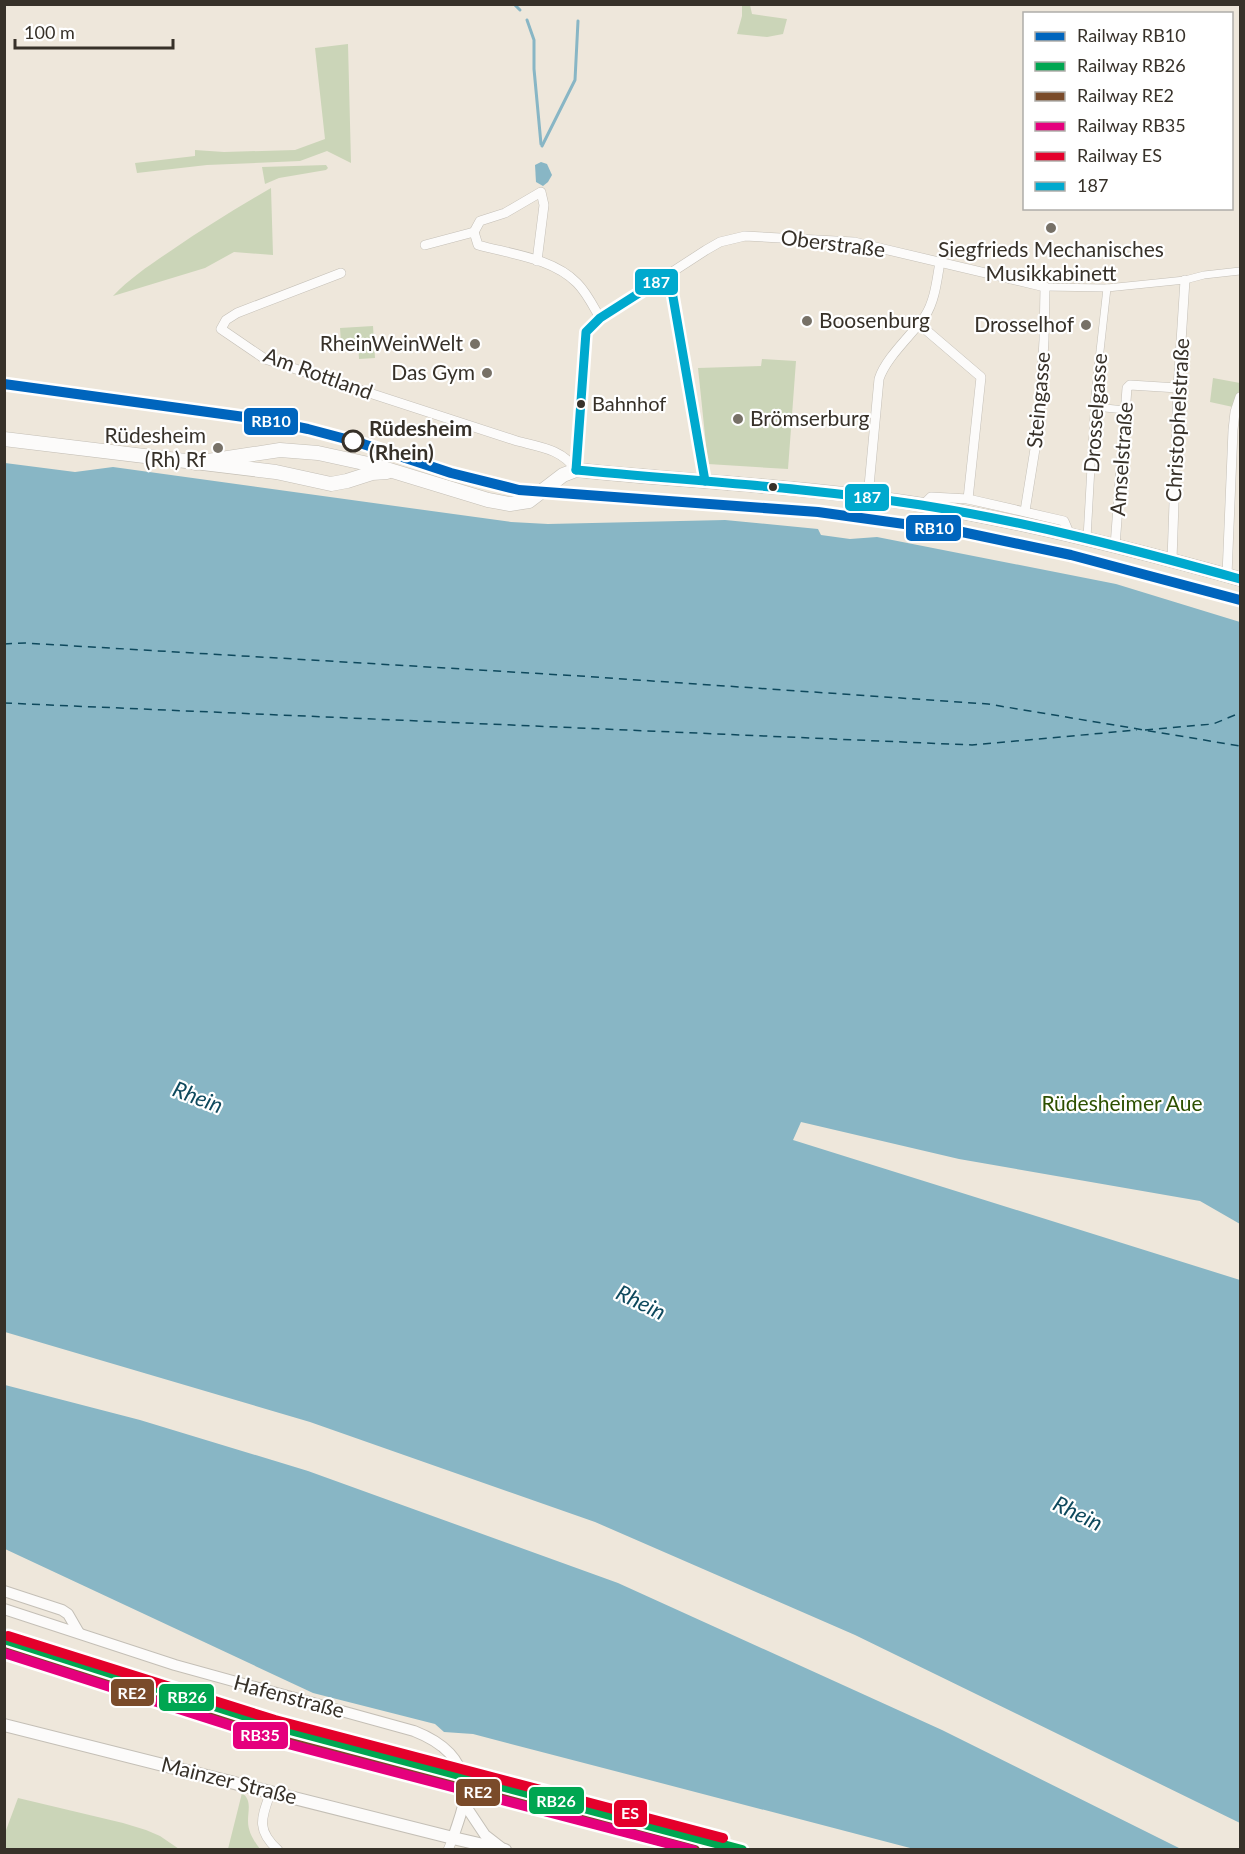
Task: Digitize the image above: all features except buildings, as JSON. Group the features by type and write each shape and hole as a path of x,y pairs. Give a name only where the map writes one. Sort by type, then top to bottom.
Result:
{"main road":[{"path":"4,439 276,472 331,484 372,473 393,472"},
{"path":"195,463 269,452 318,453 373,465 488,500 517,504 534,498 563,475 576,470 868,497 922,505 1087,538 1240,579"},
{"name":"Mainzer Straße","path":"4,1725 271,1791 450,1844 504,1849"}],"street":[{"path":"537,261 544,205 541,192 506,213 480,221 474,232 478,245 537,261 559,270 583,289 600,318"},
{"path":"425,245 474,232"},
{"name":"Oberstraße","path":"576,470 586,332 600,318 720,242 745,236 854,242 1045,287 1107,288 1185,280 1204,275 1240,271"},
{"path":"868,497 879,379 884,368 927,314 940,262"},
{"name":"Am Rottland","path":"341,273 237,313 226,320 221,329 265,358 518,441 557,451 570,460 576,470"},
{"path":"669,274 705,481"},
{"name":"Christophelstraße","path":"1172,560 1178,388 1185,280"},
{"name":"Steingasse","path":"1025,511 1039,424 1045,287"},
{"name":"Drosselgasse","path":"1087,538 1095,407 1107,288"},
{"path":"919,324 981,377 968,499"},
{"name":"Amselstraße","path":"1115,546 1127,388 1130,385 1178,388"},
{"path":"1227,575 1233,430 1240,397"},
{"path":"1095,407 1125,410"},
{"path":"922,505 930,497 968,499 1064,521 1070,535"},
{"path":"4,1591 62,1610 69,1614 79,1633"},
{"name":"Hafenstraße","path":"4,1609 175,1665 414,1731 434,1739 456,1762 465,1792 464,1802 450,1844"},
{"path":"271,1791 261,1824 263,1833 278,1850"},
{"name":"Hafenstraße","path":"464,1802 485,1835 504,1849"}],"green space":[{"path":"742,5 750,5 752,14 787,19 783,34 767,37 737,34 742,16"},
{"path":"348,44 351,163 327,151 300,161 207,165 137,173 135,163 195,156 195,150 224,152 295,150 325,139 315,48"},
{"path":"326,165 328,168 326,170 279,178 265,184 262,167"},
{"path":"271,188 273,255 234,252 205,268 113,296 156,261"},
{"path":"373,326 375,358 359,359 358,341 341,342 340,328"},
{"path":"762,359 796,361 788,469 708,464 698,368 761,366"},
{"path":"1213,378 1240,383 1233,407 1210,402"},
{"path":"242,1793 248,1802 250,1833 260,1849 228,1849"},
{"path":"18,1798 146,1830 179,1849 5,1849 5,1833"}],"water":[{"path":"541,162 547,164 552,175 543,186 536,182 535,165"},
{"name":"Rhein","path":"5,463 75,472 113,467 511,522 548,524 725,520 818,529 821,535 850,539 877,537 1116,584 1240,622 1240,1224 1200,1201 959,1159 801,1122 793,1140 1240,1280 1240,1823 855,1635 595,1522 310,1422 5,1332"},
{"path":"5,1385 140,1420 308,1471 618,1583 942,1730 1181,1849 914,1849 473,1734 444,1732 435,1724 313,1693 5,1549"}],"waterway":[{"path":"514,4 520,10"},
{"path":"527,20 534,40 534,69 541,144"},
{"path":"542,146 575,80 578,21"}],"ferry route":[{"path":"4,644 25,643 580,676 988,704 1240,746"},
{"path":"4,703 972,745 1137,730"},
{"path":"1145,730 1213,724 1240,713"}],"rail line":[{"name":"RB10","path":"4,384 259,419 308,429 357,442 451,473 519,490 818,512 962,532 1071,555 1240,600"},
{"name":"ES","path":"8,1636 275,1720 723,1838"},
{"name":"RB26","path":"4,1639 290,1730 742,1850"},
{"name":"RE2","path":"4,1652 287,1742 695,1850"},
{"name":"RB35","path":"4,1653 288,1744 693,1850"}],"transit line":[{"name":"187","path":"576,470 586,332 600,318 669,274 705,481"},
{"name":"187","path":"576,470 792,489 921,505 1042,528 1240,579"}],"place":[{"name":"Siegfrieds Mechanisches Musikkabinett","path":"1051,228"},
{"name":"Boosenburg","path":"807,321"},
{"name":"Drosselhof","path":"1086,325"},
{"name":"RheinWeinWelt","path":"475,344"},
{"name":"Das Gym","path":"487,373"},
{"name":"Bahnhof","path":"581,404"},
{"name":"Brömserburg","path":"738,419"},
{"name":"Rüdesheim (Rhein)","path":"353,441"},
{"name":"Rüdesheim (Rh) Rf","path":"218,448"}],"park label":[{"name":"Rüdesheimer Aue","path":"1122,1104"}]}
